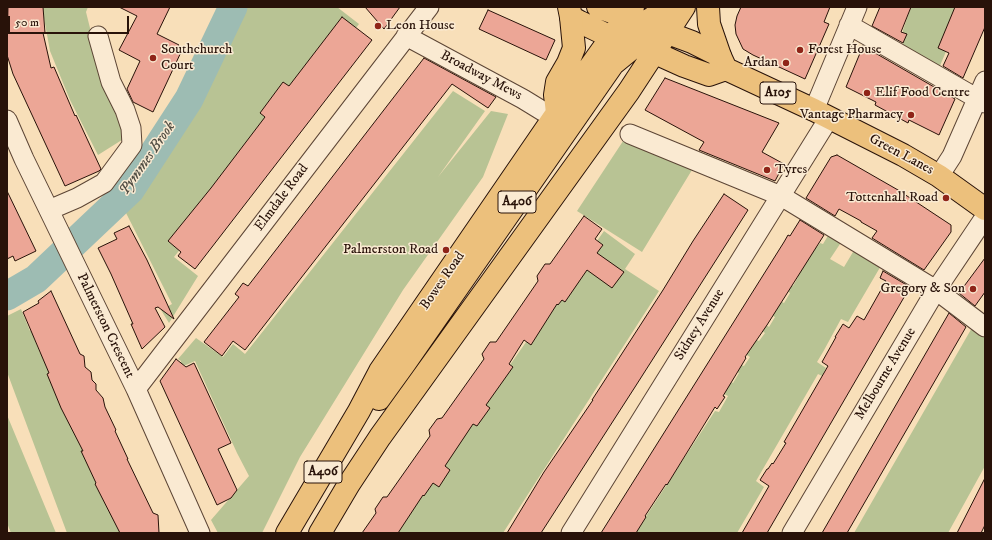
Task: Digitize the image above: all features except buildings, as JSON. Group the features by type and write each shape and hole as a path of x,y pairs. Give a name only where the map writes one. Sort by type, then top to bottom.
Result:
{"main road":[{"name":"Green Lanes","path":"598,7 633,16 666,32 692,42 723,63 903,155 939,176 985,209"},
{"name":"A406","path":"611,37 633,16 654,17 661,7"},
{"name":"A406","path":"359,411 378,400 613,64 644,49 666,32 684,7"},
{"path":"570,12 611,37 709,75 723,63 709,24 708,7"},
{"path":"556,115 555,95 557,82 568,63 574,48 570,12"},
{"name":"Bowes Road","path":"287,533 359,411 380,371 611,37"},
{"name":"A406","path":"320,533 349,484 380,437 629,91 644,49"}],"street":[{"name":"Elmdale Road","path":"136,389 429,7"},
{"name":"Sidney Avenue","path":"571,533 781,196 822,114 849,25 857,7"},
{"path":"849,25 983,94 952,156 939,176"},
{"path":"49,210 77,198 104,183 132,145 131,128 125,110 111,82 98,36"},
{"name":"Broadway Mews","path":"406,36 523,99 556,115"},
{"name":"Palmerston Crescent","path":"7,120 24,159 136,389 200,533"},
{"path":"630,134 781,196 936,290 985,326"},
{"name":"Melbourne Avenue","path":"792,533 936,290 985,217"}],"green space":[{"path":"42,7 88,7 86,12 99,64 125,138 98,155 70,100 50,51"},
{"path":"240,7 337,7 359,24 174,257 198,276 169,323 161,310 172,304 124,209 136,196 194,103"},
{"path":"911,7 965,7 939,68 903,48 903,30"},
{"path":"453,91 485,111 438,177 491,111 508,114 483,177 403,290 300,457 262,533 218,533 211,520 249,476 195,361 179,368 181,361 178,359 196,338 223,357 233,344 245,354"},
{"path":"631,129 695,165 642,252 577,211"},
{"path":"604,231 635,254 625,269 659,291 503,533 392,533"},
{"path":"829,234 842,241 830,259 844,267 856,247 882,264 848,322 841,319 817,362 826,368 822,376 818,374 756,481 764,487 737,533 635,533 715,411 719,412 728,396 720,392 727,380 733,383 739,373 733,369 737,363 744,366 750,357 744,353 753,338 759,341 765,333 759,329 763,323 769,327 775,317 769,314 778,300 784,303 790,293 784,289 787,282 793,286 798,277 792,273 811,244 817,247 820,243 823,244"},
{"path":"21,309 30,331 40,327 34,338 40,353 52,352 125,533 67,533 7,372 7,316"},
{"path":"973,326 985,335 985,466 948,533 854,533"},
{"path":"7,415 56,533 11,533 7,523"}],"waterway":[{"name":"Pymmes Brook","path":"7,296 36,279 130,190 189,99 233,7"}],"place":[{"name":"Leon House","path":"378,26"},
{"name":"Forest House","path":"800,50"},
{"name":"Southchurch Court","path":"153,58"},
{"name":"Ardan","path":"786,63"},
{"name":"Elif Food Centre","path":"867,93"},
{"name":"Vantage Pharmacy","path":"911,115"},
{"name":"Tyres","path":"767,170"},
{"name":"Tottenhall Road","path":"946,198"},
{"name":"Palmerston Road","path":"446,250"},
{"name":"Gregory & Son","path":"973,289"}]}
